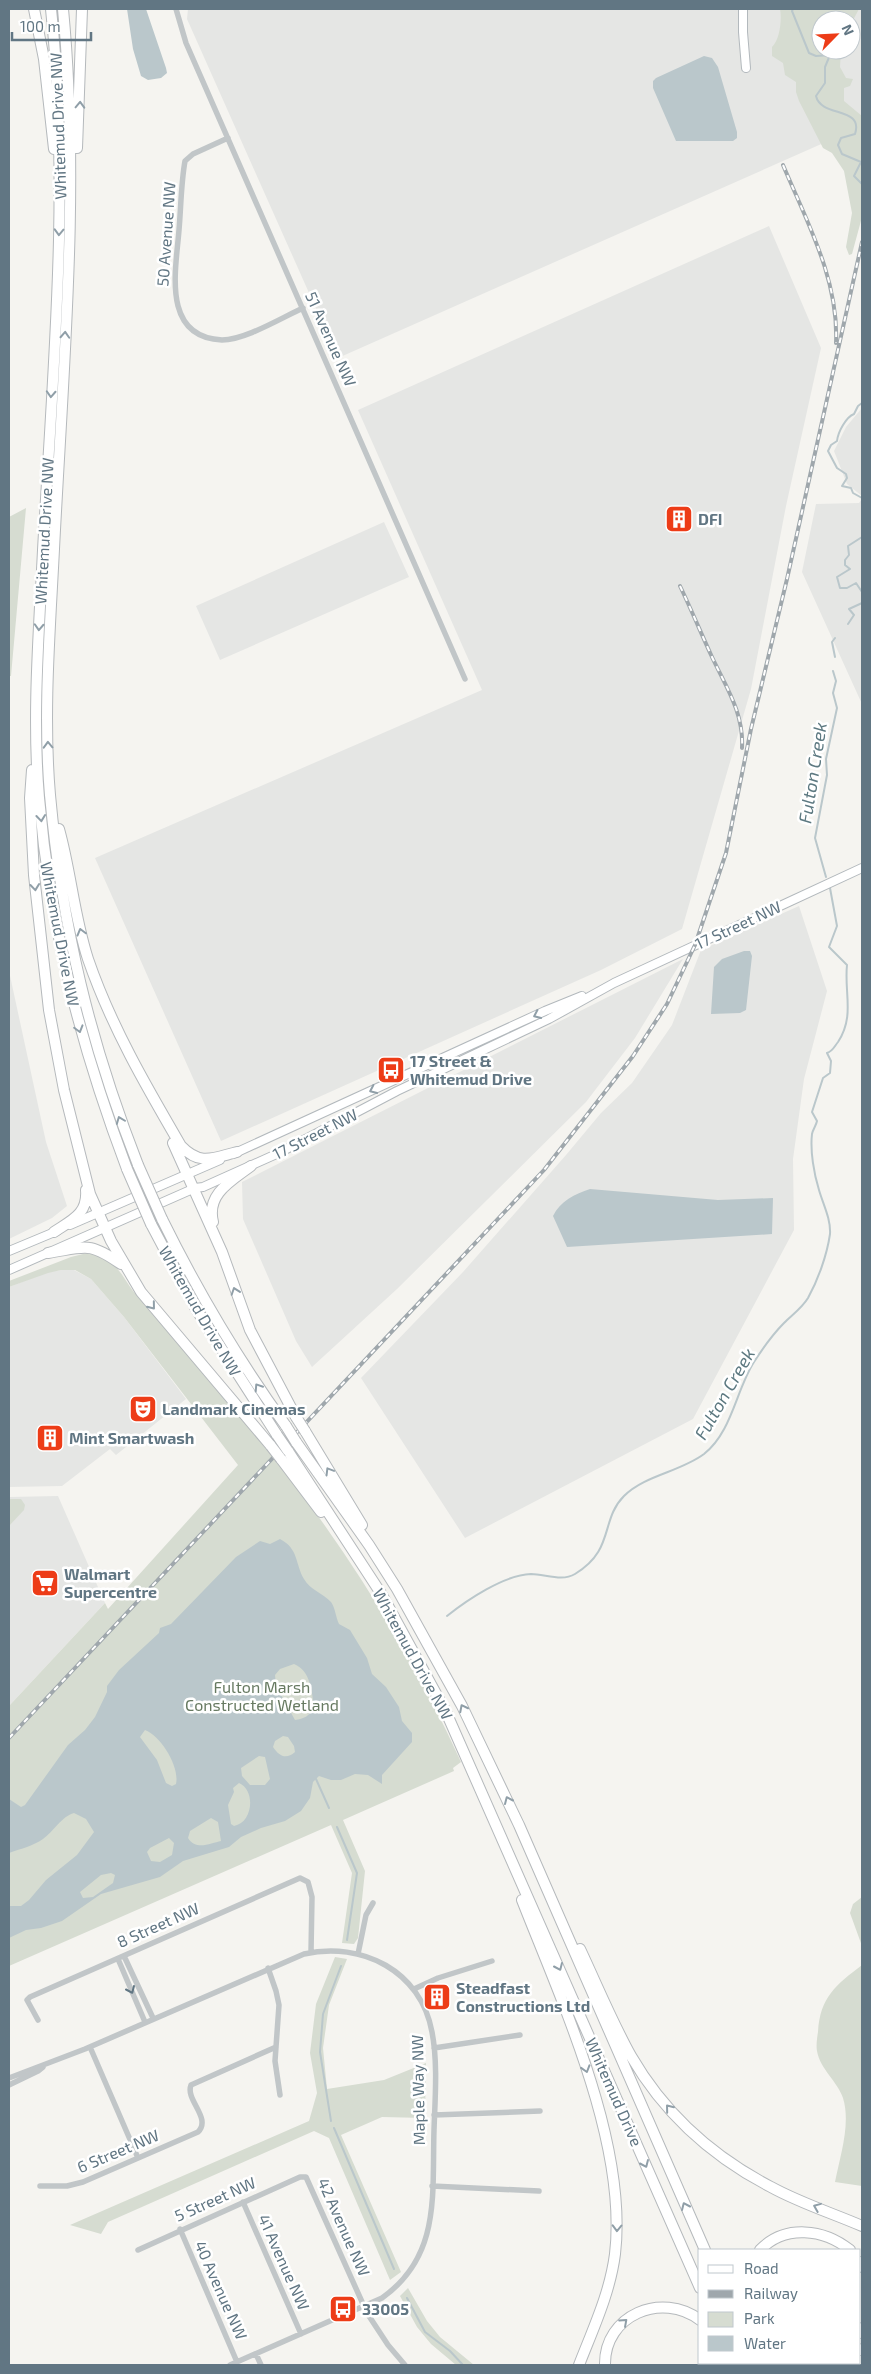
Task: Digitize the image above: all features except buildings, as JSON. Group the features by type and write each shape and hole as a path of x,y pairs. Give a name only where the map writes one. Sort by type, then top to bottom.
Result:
{"highway":[{"path":"34,9 44,59 60,205"},
{"name":"Whitemud Drive NW","path":"51,9 56,62 60,205 36,716 39,796 48,879 58,938 87,1058 127,1169 151,1224 196,1309 382,1595 420,1663 467,1759"},
{"name":"Whitemud Drive NW","path":"63,9 71,124 72,206 48,675 50,794 60,882 84,1005 112,1096 138,1165 162,1219 211,1312 296,1442 369,1545 397,1589 427,1641 484,1752"},
{"path":"72,206 79,123 82,9"},
{"path":"36,716 30,798 39,930 57,1053 85,1177 98,1213 124,1266 154,1310 271,1446 382,1595"},
{"path":"50,794 63,844 74,908 88,958 118,1036 195,1188 222,1252 250,1330 296,1417 367,1533 397,1589"},
{"path":"139,1075 181,1146 188,1154 207,1160 236,1152"},
{"path":"222,1252 211,1212 212,1206 225,1184 251,1166"},
{"path":"54,1232 78,1215 86,1205 85,1177"},
{"path":"48,1252 92,1247 102,1250 124,1266"},
{"name":"Whitemud Drive","path":"484,1752 705,2249"},
{"name":"Whitemud Drive","path":"467,1759 698,2283"},
{"path":"475,1778 583,2058 602,2126 612,2174 617,2214 614,2263 604,2301 579,2365"},
{"path":"518,1825 542,1869 628,2050 644,2075 677,2117 709,2148 771,2187 862,2226"},
{"path":"762,2249 780,2237 805,2232 825,2234 848,2249"},
{"path":"605,2365 606,2352 616,2330 638,2312 654,2307 669,2306 683,2310 698,2319"},
{"path":"818,2365 824,2364"}],"main road":[{"path":"743,9 746,68"},
{"name":"17 Street NW","path":"11,1251 188,1174 537,1015 614,983 862,868"},
{"name":"17 Street NW","path":"9,1270 195,1188 203,1187 251,1166 397,1091 549,1020 614,983"}],"street":[{"name":"51 Avenue NW","path":"176,9 186,43 465,679"},
{"name":"50 Avenue NW","path":"228,138 187,158 174,294 181,315 198,333 214,339 231,339 303,308"},
{"name":"8 Street NW","path":"38,2020 27,2000 36,1994 302,1878 308,1882 312,1892 311,1952"},
{"path":"358,1954 366,1915 373,1903"},
{"name":"Maple Way NW","path":"9,2078 26,2070 43,2067 268,1968 311,1952 332,1950 373,1958 393,1968 414,1989 428,2018 434,2048 434,2115 429,2232 416,2263 398,2287 364,2307 230,2365"},
{"path":"124,1956 153,2018"},
{"path":"118,1959 145,2022"},
{"path":"414,1989 438,1978 492,1961"},
{"path":"268,1968 278,1998 276,2065 280,2095"},
{"path":"434,2048 520,2035"},
{"path":"90,2047 138,2158"},
{"name":"6 Street NW","path":"40,2186 78,2184 196,2133 202,2127 202,2121 190,2093 190,2087 194,2082 276,2047"},
{"name":"Maple Way NW","path":"9,2085 38,2072 43,2067"},
{"path":"434,2115 540,2111"},
{"name":"5 Street NW","path":"138,2250 180,2229 300,2177 305,2177"},
{"name":"42 Avenue NW","path":"305,2177 309,2181 364,2307 383,2338 405,2365"},
{"path":"432,2186 539,2191"},
{"name":"41 Avenue NW","path":"243,2202 301,2334"},
{"name":"40 Avenue NW","path":"180,2229 237,2362"},
{"path":"256,2354 261,2365"}],"shaded area":[{"path":"188,9 862,9 862,126 338,358 187,19"},
{"path":"769,226 821,348 786,506 751,689 682,929 601,970 221,1141 95,858 482,690 358,410"},
{"path":"862,408 862,496 847,484 834,451 846,427"},
{"path":"862,499 862,704 802,572 816,504 859,503"},
{"path":"384,522 409,577 220,660 196,606"},
{"path":"799,906 827,991 804,1079 793,1159 794,1230 693,1419 465,1538 361,1378 463,1272 601,1113 632,1083 672,1025 701,950"},
{"path":"683,959 635,1038 586,1102 397,1289 312,1367 296,1341 243,1219 242,1182"},
{"path":"9,971 46,1142 67,1206 52,1218 9,1239"},
{"path":"74,1270 91,1279 124,1317 186,1399 116,1455 110,1449 62,1486 9,1487 9,1287 48,1272"},
{"path":"58,1496 105,1603 9,1706 9,1497"}],"green space":[{"path":"780,9 859,9 811,10 811,60 840,60 840,67 846,78 853,79 850,86 844,88 844,101 862,116 862,217 852,254 849,255 846,247 852,213 844,171 832,153 823,148 799,101 796,92 796,82 785,75 783,63 772,56 772,47 777,40 781,18"},
{"path":"26,508 11,676 9,676 9,517"},
{"name":"Fulton Marsh Constructed Wetland","path":"87,1253 104,1258 115,1266 133,1291 212,1381 269,1450 312,1508 360,1577 404,1650 461,1762 453,1768 454,1771 343,1820 365,1871 358,1938 354,1944 342,1943 352,1873 331,1825 9,1966 9,1706 105,1603 108,1609 238,1465 124,1317 91,1279 75,1270 61,1270 9,1287 9,1281 71,1257"},
{"path":"9,1499 21,1499 25,1505 24,1510 9,1526"},
{"path":"862,1897 862,1946 850,1913 853,1904"},
{"path":"335,1957 347,1959 329,2005 323,2048 327,2089 384,2080 426,2063 425,2118 382,2117 341,2135 401,2272 390,2280 329,2138 314,2131 108,2222 101,2234 70,2225 309,2121 317,2093 310,2053 316,2004"},
{"path":"862,1965 862,2186 835,2182 844,2140 845,2108 841,2092 819,2058 817,2039 819,2020 826,2001 844,1979"},
{"path":"408,2288 427,2321 440,2337 474,2365 456,2365 431,2344 417,2327 400,2296"}],"water":[{"path":"127,9 146,9 166,68 167,73 161,78 148,80 141,76 133,49"},
{"path":"704,56 712,58 718,67 737,132 737,138 733,141 676,141 653,88 653,81 656,78"},
{"path":"744,951 750,951 752,956 746,1010 740,1013 711,1014 714,967 722,959"},
{"path":"590,1189 718,1200 773,1198 772,1234 567,1247 553,1216 568,1199"},
{"name":"Fulton Marsh Constructed Wetland","path":"280,1539 286,1543 294,1552 301,1573 307,1583 331,1602 339,1624 350,1630 367,1658 372,1674 386,1687 399,1707 402,1721 412,1733 412,1742 382,1775 382,1784 368,1775 355,1774 341,1780 331,1780 319,1776 313,1782 310,1798 301,1811 285,1821 261,1828 241,1837 229,1847 183,1861 160,1877 101,1894 62,1921 41,1928 26,1930 9,1938 9,1906 21,1906 29,1900 46,1880 77,1855 94,1832 86,1819 74,1813 66,1817 47,1836 39,1841 9,1853 9,1799 21,1807 25,1805 68,1745 85,1730 95,1717 107,1692 107,1686 119,1670 159,1633 160,1628 171,1624 236,1557 260,1541 270,1544","holes":["294,1664 304,1672 310,1683 314,1708 304,1718 295,1720 276,1686 275,1675 280,1669","145,1730 151,1733 168,1753 175,1769 176,1784 172,1786 166,1783 157,1760 140,1737","283,1736 288,1737 294,1746 295,1752 289,1756 283,1756 273,1747 275,1741","259,1756 265,1757 270,1779 265,1785 250,1785 242,1776 241,1768","239,1783 248,1792 250,1799 250,1806 245,1819 240,1824 234,1826 231,1824 228,1805 234,1792 233,1788","211,1818 218,1822 221,1841 199,1845 191,1842 188,1838 190,1831","169,1838 174,1843 172,1855 160,1862 151,1861 147,1852 150,1848","111,1873 115,1875 113,1883 93,1897 83,1898 80,1892 101,1875"]}],"waterway":[{"name":"Fulton Creek","path":"793,9 792,11 809,53 816,56 830,55 825,67 825,83 816,96 819,103 825,107 848,115 853,119 856,125 855,134 841,138 838,145 842,154 861,162 854,176 862,184"},
{"name":"Fulton Creek","path":"862,403 854,414 845,421 837,441 831,445 828,451 837,468 846,474 847,478 842,486 851,488 853,493 862,498"},
{"name":"Fulton Creek","path":"862,537 848,546 849,555 845,560 845,565 850,569 837,577 840,588 847,588 856,583 862,592"},
{"name":"Fulton Creek","path":"848,624 854,615 849,609 862,603"},
{"name":"Fulton Creek","path":"835,638 832,642 835,657"},
{"name":"Fulton Creek","path":"826,877 815,838 827,775 826,759 837,708 833,693 836,681 833,671"},
{"name":"Fulton Creek","path":"447,1616 486,1589 520,1575 536,1574 565,1577 575,1574 588,1565 602,1545 612,1515 624,1496 642,1483 695,1460 713,1445 727,1423 754,1362 776,1332 808,1298 822,1267 830,1234 828,1217 817,1184 813,1162 812,1134 817,1121 812,1112 823,1078 830,1073 831,1061 827,1053 838,1042 848,1014 847,965 829,947 837,926 830,888"},
{"path":"316,1779 329,1808"},
{"path":"337,1827 357,1873 347,1940"},
{"path":"331,2121 320,2052 323,2014 341,1966"},
{"path":"334,2128 394,2269"},
{"path":"407,2298 425,2332 450,2351 463,2365"}],"railway":[{"path":"783,165 820,252 827,274 836,320 836,343"},
{"path":"9,1738 544,1170 633,1056 667,1004 695,945 726,853 751,729 787,579 862,242"},
{"path":"680,586 733,701 740,723 742,748"}],"place":[{"name":"DFI","path":"679,519"},
{"name":"17 Street & Whitemud Drive","path":"391,1070"},
{"name":"Landmark Cinemas","path":"143,1409"},
{"name":"Mint Smartwash","path":"50,1438"},
{"name":"Walmart Supercentre","path":"45,1583"},
{"name":"Steadfast Constructions Ltd","path":"437,1997"},
{"name":"33005","path":"343,2309"}]}
